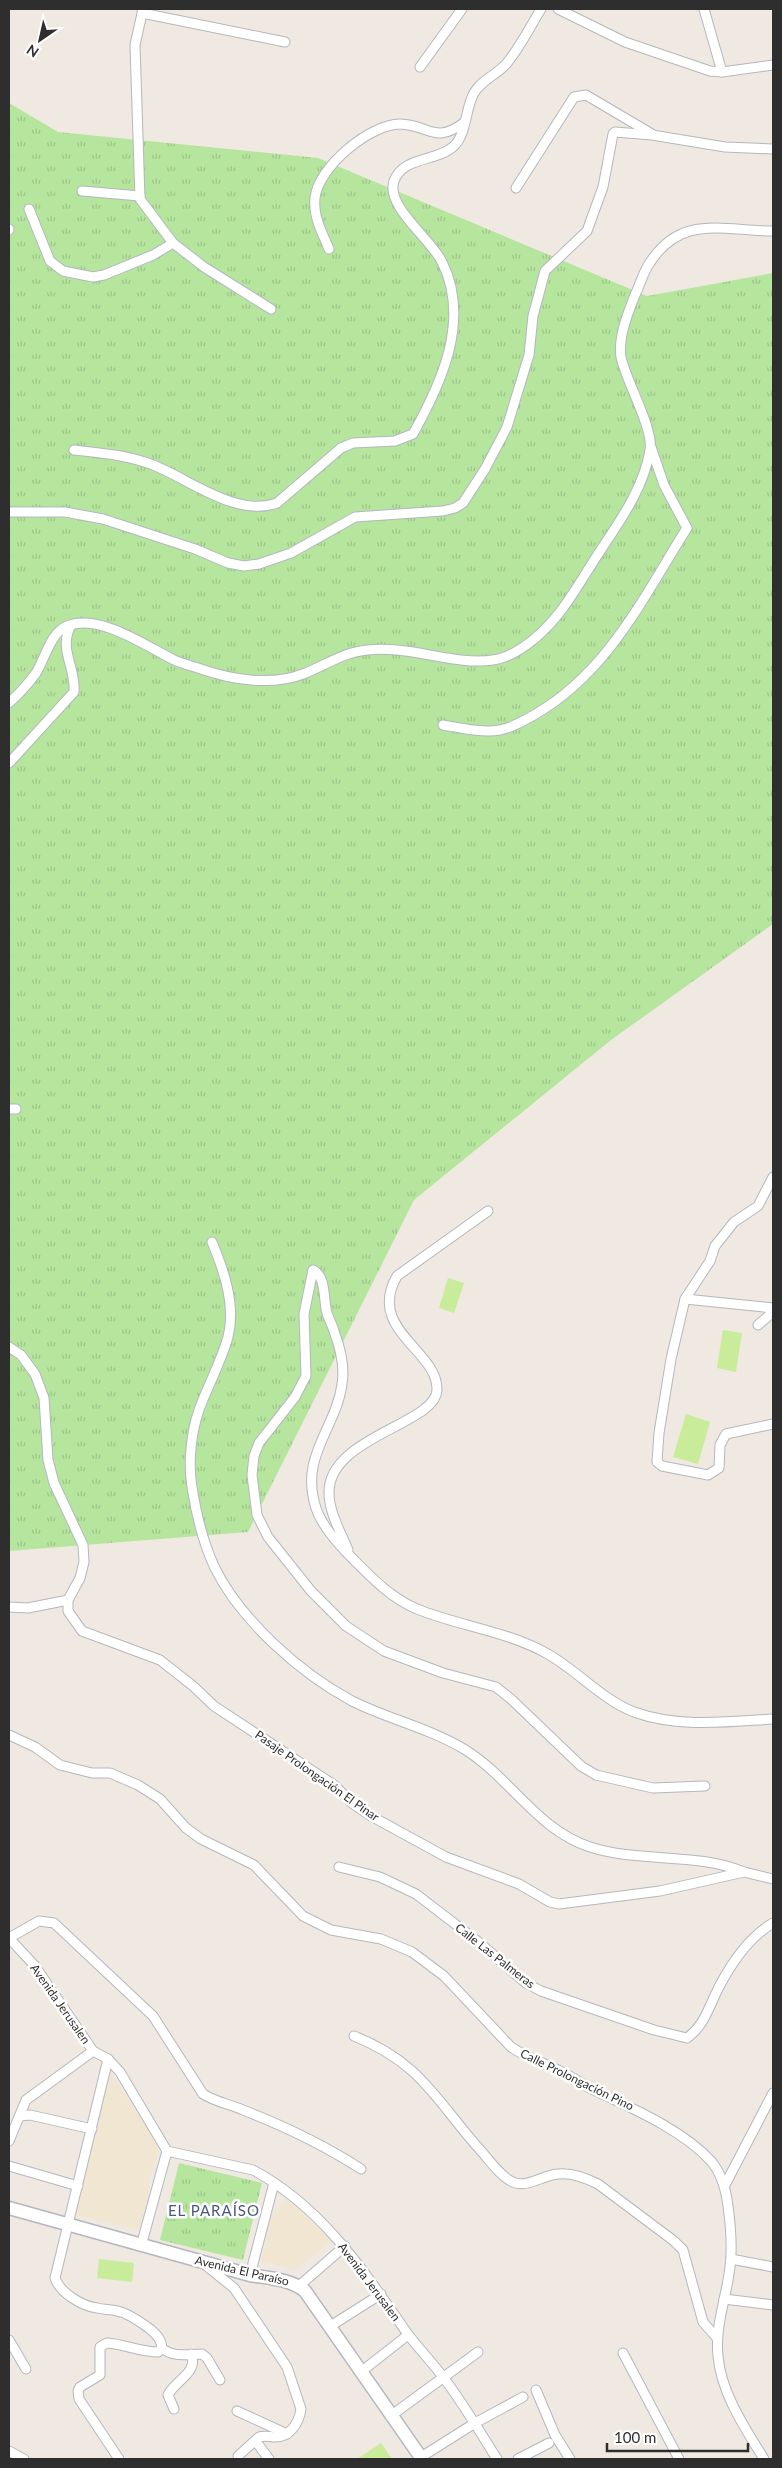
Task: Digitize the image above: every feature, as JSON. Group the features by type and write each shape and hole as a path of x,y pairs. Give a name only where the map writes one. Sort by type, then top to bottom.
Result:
{"street":[{"path":"420,67 462,9"},
{"path":"74,450 127,457 152,465 235,504 267,507 277,503 341,448 354,443 395,441 413,434 440,384 447,363 452,334 453,303 442,262 398,205 392,192 394,180 404,166 446,153 456,144 474,92 507,62 541,9"},
{"path":"558,9 625,42 710,71 722,72 773,64"},
{"path":"704,9 722,72"},
{"path":"271,309 204,267 173,243 156,222 140,196 135,45 143,11 285,42"},
{"path":"516,188 574,97 579,94 586,94 652,134"},
{"path":"329,249 316,218 315,196 327,170 341,154 362,138 388,126 400,124 444,134 453,131 465,122"},
{"path":"9,512 64,512 103,519 195,549 228,563 244,566 259,564 291,553 355,517 443,511 456,508 463,502 502,438 529,355 533,316 540,284 545,271 587,231 604,187 611,137 615,132 652,134 725,147 773,149"},
{"path":"82,191 140,196"},
{"path":"29,209 50,261 63,271 93,277 104,275 153,255 173,243"},
{"path":"443,725 487,731 501,730 514,726 545,708 568,690 597,664 626,628 687,528 664,484 634,389 621,357 623,336 630,309 648,264 667,242 682,232 701,227 773,231"},
{"path":"9,703 38,670 54,638 65,626 79,623 111,628 178,661 213,674 238,679 262,680 298,676 352,652 366,650 400,649 469,660 494,660 515,653 535,639 569,600 630,506 651,446"},
{"path":"9,763 74,692 73,672 66,651 65,636 71,625"},
{"path":"773,1177 758,1206 734,1222 715,1246 710,1261 685,1299 671,1359 659,1433 657,1462 662,1466 705,1476 714,1473 719,1468 720,1445 724,1436 731,1432 773,1424"},
{"path":"350,1555 334,1515 329,1492 332,1476 342,1460 363,1445 427,1407 436,1394 437,1387 432,1374 397,1328 391,1307 393,1284 398,1276 488,1211"},
{"path":"212,1242 226,1274 229,1303 228,1335 199,1411 191,1450 192,1484 201,1527 214,1565 232,1599 271,1640 310,1674 352,1701 465,1750 552,1827 589,1847 634,1857 727,1865 744,1872 773,1879"},
{"path":"705,1786 652,1788 596,1775 581,1766 496,1687 443,1673 384,1651 346,1626 311,1591 268,1537 257,1515 252,1475 254,1456 259,1442 295,1397 306,1376 304,1314 313,1270 318,1273 324,1291 326,1311 341,1350 343,1384 313,1462 312,1486 316,1509 333,1538 384,1589 416,1608 516,1638 577,1672 600,1692 632,1712 667,1721 715,1723 773,1719"},
{"path":"685,1299 773,1308"},
{"path":"758,1325 773,1312"},
{"path":"9,1347 21,1354 35,1374 44,1398 48,1460 54,1483 83,1545 84,1562 80,1578 68,1600 28,1608 9,1607"},
{"name":"Pasaje Prolongación El Pinar","path":"68,1600 68,1611 82,1631 160,1660 193,1686 214,1706 334,1785 352,1803 371,1816 446,1857 519,1884 550,1902 559,1904 660,1891 744,1872"},
{"name":"Calle Prolongación Pino","path":"9,1735 35,1747 60,1765 92,1773 110,1773 138,1785 160,1798 186,1828 201,1839 254,1865 304,1916 331,1930 381,1939 412,1952 444,1976 511,2047 522,2054 560,2070 596,2092 638,2109 692,2144 711,2161 725,2185 730,2222 731,2259 717,2338 723,2382 734,2407 764,2459"},
{"name":"Calle Las Palmeras","path":"339,1867 380,1878 416,1894 476,1940 526,1983 541,1991 654,2030 687,2038 702,2025 719,1987 738,1955 759,1932 773,1923"},
{"path":"9,1938 39,1921 54,1923 153,2016 203,2094 215,2102 241,2109 318,2143 361,2169"},
{"name":"Avenida Jerusalen","path":"9,1938 34,1966 93,2051 108,2059 120,2072 167,2151 253,2170 286,2189 344,2246 381,2294 408,2335 444,2377 497,2459"},
{"path":"354,2036 391,2054 418,2074 440,2098 460,2127 504,2177 514,2184 524,2185 558,2174 585,2177 598,2184 674,2241 683,2250 703,2322 717,2338"},
{"path":"9,2140 20,2116 21,2107 26,2100 93,2051"},
{"path":"108,2059 55,2278 57,2284 85,2305 124,2313 139,2321 158,2335 162,2348 168,2353 202,2354 207,2358 220,2380"},
{"path":"725,2185 773,2093"},
{"path":"20,2116 30,2115 92,2129"},
{"path":"142,2246 167,2151"},
{"path":"9,2166 78,2186"},
{"path":"250,2275 274,2182"},
{"name":"Avenida El Paraíso","path":"9,2208 142,2246 250,2275 290,2282 299,2286 305,2291 362,2371 421,2459"},
{"path":"299,2286 344,2246"},
{"path":"731,2259 773,2267"},
{"path":"202,2262 234,2288 287,2367 301,2410 295,2426 287,2434 282,2437 263,2436 238,2456"},
{"path":"329,2327 381,2294"},
{"path":"724,2299 773,2304"},
{"path":"362,2371 408,2335"},
{"path":"9,2340 26,2370"},
{"path":"120,2459 79,2399 78,2391 80,2387 100,2375 100,2347 107,2342 122,2344 148,2352 158,2352 162,2348"},
{"path":"392,2415 478,2352"},
{"path":"623,2353 679,2459"},
{"path":"174,2409 168,2395 172,2386 192,2370 194,2361 191,2354"},
{"path":"536,2390 555,2434 570,2459"},
{"path":"421,2459 475,2423 523,2397"},
{"path":"237,2411 287,2434"},
{"path":"257,2439 269,2459"},
{"path":"518,2459 549,2443"},
{"path":"9,2451 24,2459"}],"shaded area":[{"path":"108,2069 160,2147 148,2183 150,2186 140,2227 136,2229 79,2216 74,2211"},
{"path":"288,2198 331,2241 295,2270 262,2261 271,2217"}],"green space":[{"path":"9,103 58,132 318,158 647,296 773,273 773,924 611,1040 414,1200 248,1532 9,1551"},
{"path":"448,1278 464,1283 454,1313 439,1308"},
{"path":"723,1330 742,1333 736,1372 717,1368"},
{"path":"686,1414 710,1422 698,1464 673,1457"},
{"path":"179,2163 262,2183 243,2260 160,2240"},
{"path":"99,2259 134,2263 132,2282 97,2278"},
{"path":"381,2443 392,2459 357,2459"}],"district":[{"name":"EL PARAÍSO","path":"214,2211"}]}
